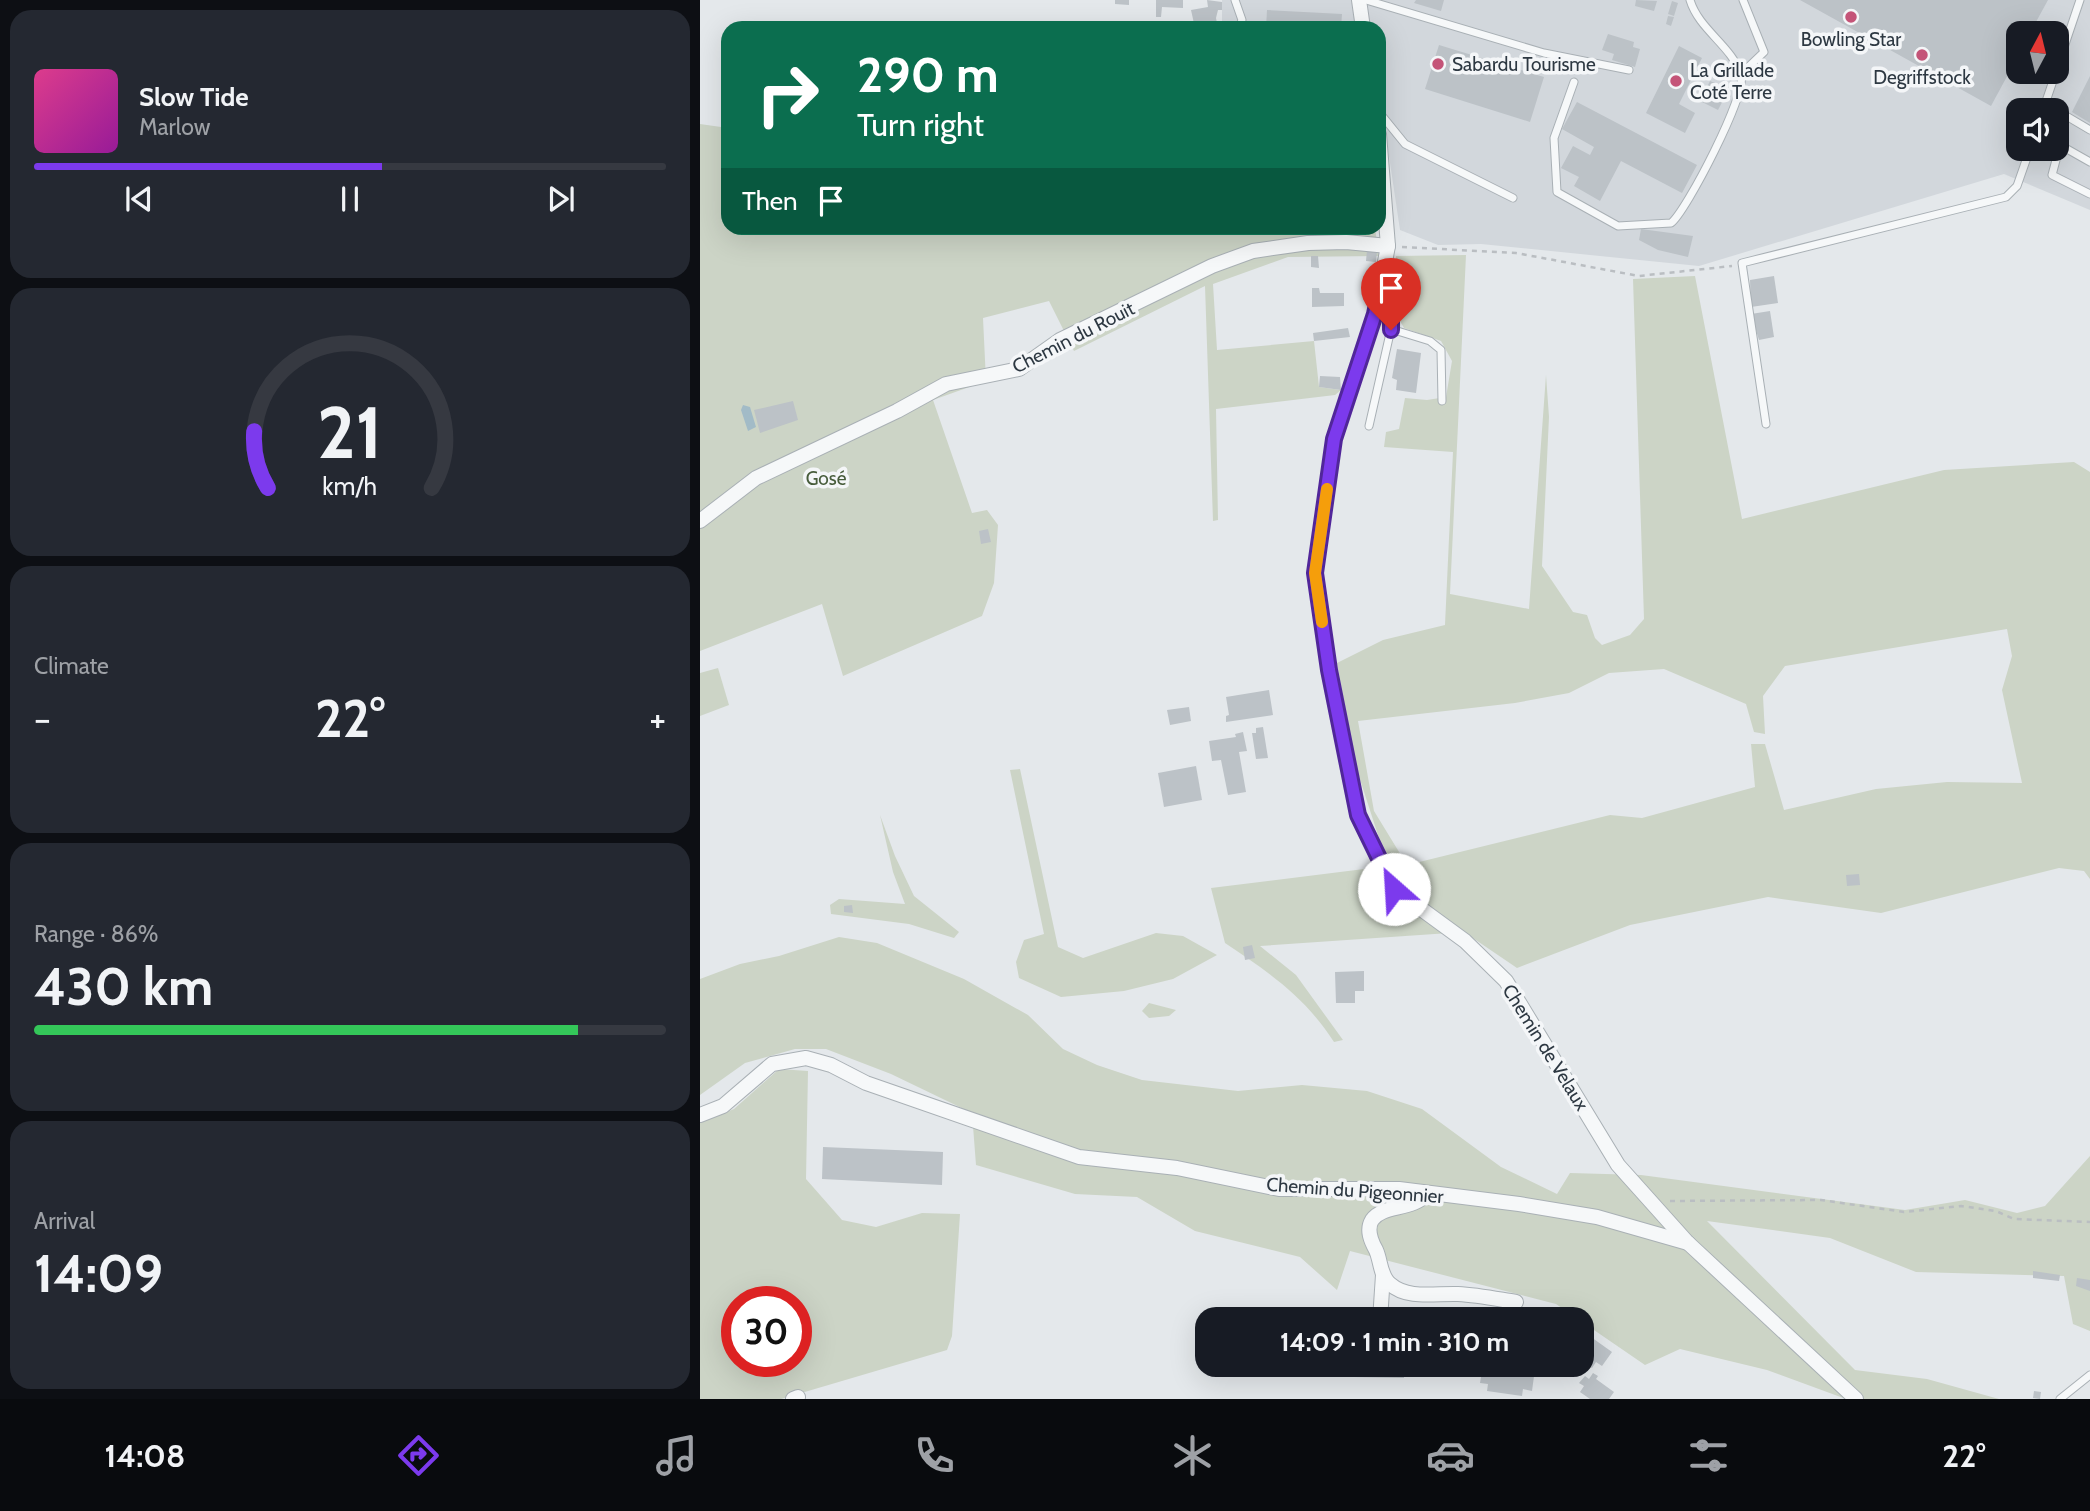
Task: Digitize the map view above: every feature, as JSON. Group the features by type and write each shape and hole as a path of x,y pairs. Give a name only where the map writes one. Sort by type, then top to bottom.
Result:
{"street":[{"path":"1359,0 1362,21"},
{"name":"Chemin de Velaux","path":"1386,221 1388,246 1375,314 1334,439 1315,573 1329,670 1358,815 1394,889 1465,941 1506,981 1618,1165 1688,1243"},
{"name":"Chemin du Rouit","path":"700,521 756,478 897,411 946,384 1019,369 1060,340 1212,266 1252,251 1298,244 1346,242 1388,246"},
{"name":"Chemin du Pigeonnier","path":"700,1115 723,1106 772,1064 806,1058 831,1065 866,1083 1079,1157 1177,1168 1279,1189 1399,1189 1597,1217 1688,1243 1856,1399"},
{"path":"1428,1193 1420,1203 1381,1213 1373,1219 1369,1228 1370,1240 1383,1275 1390,1284 1416,1294 1456,1294 1516,1302"},
{"path":"1381,1307 1383,1275"}],"lane":[{"path":"1235,0 1242,21"},
{"path":"1366,0 1544,53 1629,70"},
{"path":"1574,82 1555,138 1556,187 1561,196 1624,227 1671,223 1734,112 1743,85 1741,74 1695,16 1689,0"},
{"path":"1741,74 1764,52 1743,0"},
{"path":"2069,33 2080,0"},
{"path":"2069,118 2090,130"},
{"path":"1386,121 1405,144 1513,198"},
{"path":"2090,162 2060,145 2052,175 2090,194"},
{"path":"1766,424 1742,263 2006,197 2017,186 2026,161"},
{"path":"1369,426 1391,330 1391,297 1381,285"},
{"path":"1391,330 1430,341 1441,350 1442,401"},
{"path":"2060,1399 2090,1375"}],"path":[{"path":"1388,246 1516,253 1639,276 1742,263"},
{"path":"1650,1202 1821,1200 1904,1212 1961,1206 1996,1210 2014,1219 2090,1222"}],"shaded area":[{"path":"1222,0 2090,0 2090,210 2004,174 1699,266 1481,244 1438,245 1400,230 1386,136 1386,21 1222,21"}],"green space":[{"name":"Gosé","path":"700,124 721,127 721,235 1376,235 1379,256 1288,257 1213,284 1217,350 1314,341 1319,387 1341,390 1335,395 1216,409 1218,520 1213,521 1205,286 1074,351 1049,301 983,318 986,381 933,400 972,513 987,510 998,525 994,583 982,616 843,676 822,604 700,651"},
{"path":"1466,255 1450,594 1529,609 1546,375 1549,417 1542,566 1573,612 1587,615 1595,638 1602,645 1630,635 1644,619 1633,279 1695,276 1742,519 1944,470 2074,462 2090,472 2090,879 2084,871 2059,868 1881,913 1768,897 1630,925 1517,968 1464,932 1260,946 1296,975 1343,1040 1334,1042 1311,1011 1298,999 1272,976 1225,943 1211,888 1388,866 1356,767 1337,663 1383,640 1445,625 1453,452 1384,447 1386,432 1399,429 1405,398 1427,400 1446,397 1452,361 1441,341 1404,328 1395,312 1396,256","holes":["2007,629 2012,656 2002,690 2022,783 1947,782 1876,789 1784,810 1765,744 1751,744 1755,787 1642,818 1610,815 1407,865 1374,811 1358,721 1515,703 1569,693 1609,673 1664,669 1746,704 1754,732 1765,734 1763,696 1785,666"]},
{"path":"718,668 729,705 700,716 700,673"},
{"path":"1020,769 1058,947 1083,958 1156,933 1183,936 1217,955 1173,979 1124,991 1061,997 1019,978 1016,962 1024,940 1044,934 1010,770"},
{"path":"880,815 914,896 959,932 954,938 909,924 831,914 830,905 839,899 905,904 893,872"},
{"path":"839,937 877,943 964,979 1028,1015 1063,1049 1097,1065 1142,1080 1238,1091 1302,1085 1367,1091 1422,1109 1501,1167 1557,1194 1570,1173 1641,1175 1905,1210 1965,1200 2017,1213 2045,1206 2090,1156 2090,1331 2073,1324 2064,1276 1916,1272 1830,1238 1707,1221 1855,1370 1927,1379 1999,1399 1846,1399 1767,1370 1680,1349 1645,1365 1594,1330 1594,1307 1560,1307 1350,1251 1337,1290 1300,1257 1195,1231 1137,1197 1075,1194 976,1165 972,1113 891,1074 826,1049 795,1049 745,1063 700,1095 700,979 740,964 779,956"},
{"path":"1149,1003 1176,1010 1169,1016 1149,1018 1142,1011"},
{"path":"779,1069 808,1071 806,1179 842,1220 876,1227 922,1213 960,1214 952,1336 947,1350 781,1399 700,1399 700,1123 734,1109"}],"water":[{"path":"743,405 750,407 756,427 748,431 741,410"}],"building":[{"path":"1115,0 1129,0 1129,5 1115,4"},
{"path":"1156,0 1183,0 1183,8 1162,7 1161,17 1156,17"},
{"path":"1207,0 1222,2 1222,10 1218,10 1217,21 1193,21 1191,10 1208,7"},
{"path":"1416,0 1444,0 1441,11 1414,3"},
{"path":"1636,0 1657,1 1654,11 1635,6"},
{"path":"1800,0 2048,0 2037,21 2006,21 2006,78 1991,106"},
{"path":"1672,1 1678,3 1674,16 1668,14"},
{"path":"1267,10 1342,14 1342,21 1266,21"},
{"path":"1668,16 1674,17 1671,26 1666,24"},
{"path":"1608,34 1634,42 1633,47 1640,49 1635,67 1612,60 1614,54 1602,50"},
{"path":"1439,45 1544,77 1530,122 1425,89"},
{"name":"La Grillade Coté Terre","path":"1679,46 1702,58 1679,104 1695,113 1685,133 1646,113"},
{"path":"2090,76 2090,123 2072,112"},
{"path":"1710,81 1729,89 1718,110 1700,101"},
{"path":"1577,102 1697,165 1682,193 1621,161 1600,201 1574,186 1579,177 1561,168 1573,146 1590,155 1594,147 1562,129"},
{"path":"1641,229 1693,236 1688,257 1658,250 1639,240"},
{"path":"1367,250 1377,251 1376,262 1366,261"},
{"path":"1311,256 1318,256 1319,268 1311,267"},
{"path":"1774,276 1778,303 1751,307 1750,280"},
{"path":"1312,288 1319,288 1320,293 1344,293 1344,306 1312,307"},
{"path":"1770,311 1774,337 1759,340 1751,314"},
{"path":"1348,328 1350,337 1314,341 1313,333"},
{"path":"1397,349 1421,353 1416,393 1396,390 1397,380 1392,378"},
{"path":"1320,376 1340,377 1341,390 1319,387"},
{"path":"793,401 798,420 760,433 754,410"},
{"path":"988,529 991,542 981,544 979,531"},
{"path":"1269,690 1273,715 1226,722 1226,716 1229,715 1226,697"},
{"path":"1189,707 1191,721 1170,725 1167,710"},
{"path":"1263,727 1268,758 1256,759 1252,733 1256,733 1256,728"},
{"path":"1243,732 1247,751 1239,752 1246,792 1228,795 1221,760 1212,761 1209,741 1236,737 1235,734"},
{"path":"1196,766 1202,800 1164,807 1158,773"},
{"path":"1859,874 1860,885 1847,886 1846,875"},
{"path":"852,905 853,913 844,912 844,906"},
{"path":"1252,945 1255,958 1245,960 1243,947"},
{"path":"1364,971 1364,991 1355,991 1355,1003 1336,1003 1335,972"},
{"path":"823,1147 943,1152 942,1185 822,1179"},
{"path":"2033,1271 2060,1275 2059,1281 2033,1278"},
{"path":"2077,1278 2090,1280 2090,1291 2076,1286"},
{"path":"1594,1339 1612,1352 1602,1366 1596,1362 1594,1365"},
{"path":"1594,1374 1598,1376 1596,1379 1614,1392 1609,1399 1590,1399 1580,1392 1584,1386 1579,1383 1584,1377 1594,1377"},
{"path":"1481,1377 1534,1377 1532,1391 1523,1389 1522,1396 1487,1391 1488,1384 1480,1383"},
{"path":"2034,1391 2041,1392 2040,1399 2033,1398"}],"slow traffic":[{"path":"1322,622 1315,573 1327,489"}],"place":[{"name":"Bowling Star","path":"1851,17"},
{"name":"Degriffstock","path":"1922,55"},
{"name":"Sabardu Tourisme","path":"1438,64"},
{"name":"La Grillade Coté Terre","path":"1676,81"}],"route":[{"path":"1391,330 1391,297 1381,285 1375,314 1334,439 1315,573 1329,670 1358,815 1394,889"}]}
